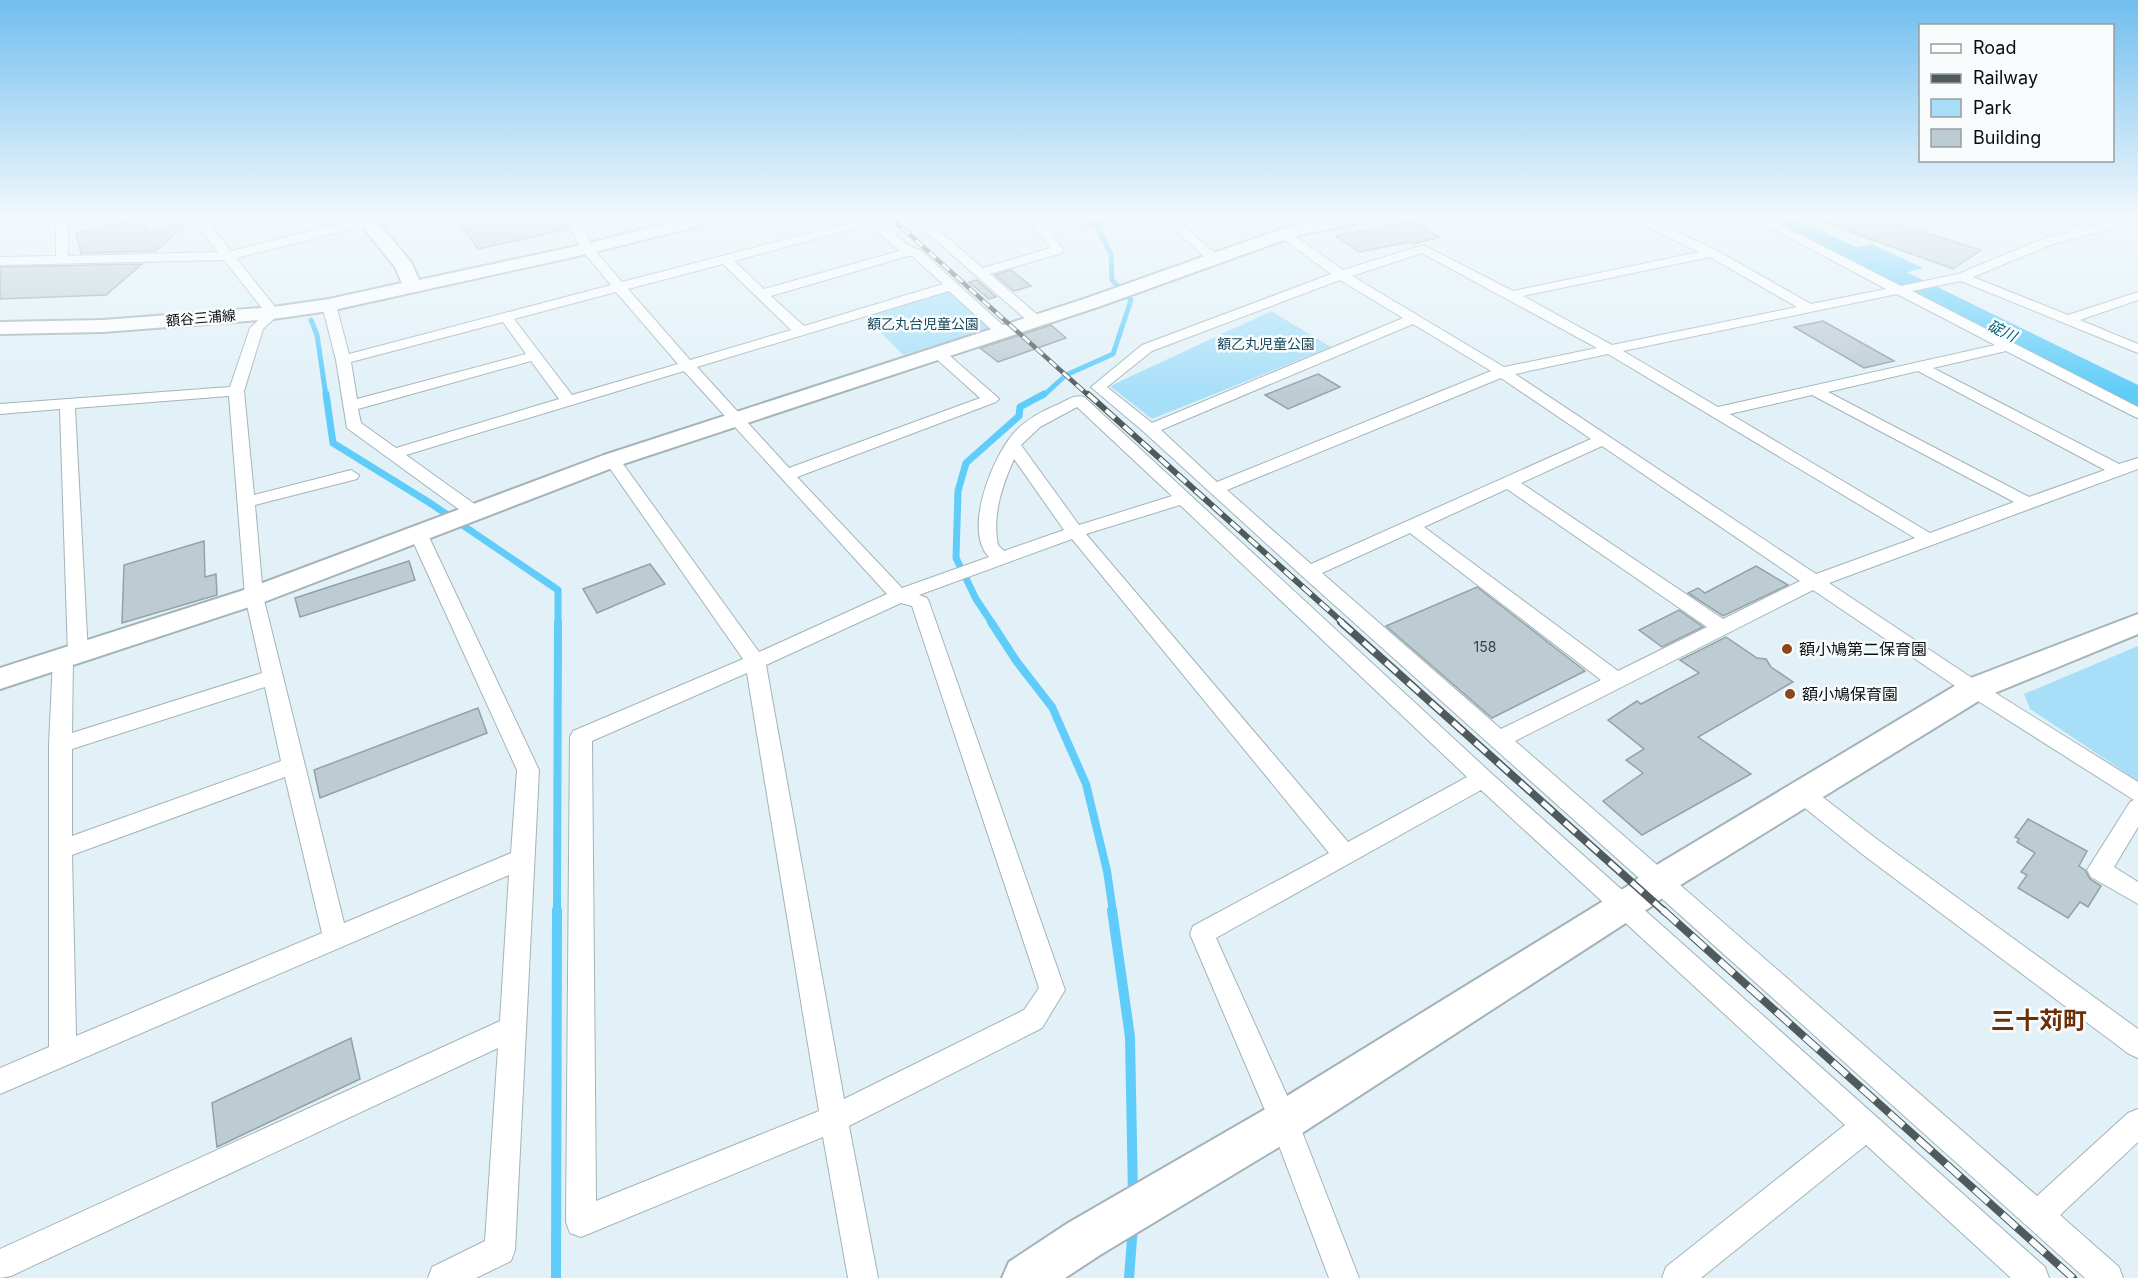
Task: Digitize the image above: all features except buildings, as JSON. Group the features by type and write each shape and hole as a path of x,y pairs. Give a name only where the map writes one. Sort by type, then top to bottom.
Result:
{"street":[{"path":"245,276 278,312 257,328 236,391 254,596 336,939"},
{"path":"408,276 413,287"},
{"name":"額谷三浦線","path":"0,328 103,326 278,312 323,306 465,276"},
{"path":"609,276 734,419 899,596 920,602 1052,990 1033,1019 834,1119 581,1222 581,737 755,663 899,596 1075,532 1184,498"},
{"path":"343,360 662,276"},
{"path":"743,276 801,331"},
{"path":"762,294 826,276"},
{"path":"940,276 1001,331"},
{"path":"984,276 1035,320"},
{"path":"0,679 254,596 612,460 1170,276"},
{"path":"1339,276 1147,348 1098,387 1150,429 1657,882 2108,1278"},
{"path":"1342,276 1502,372 1974,689 2138,794"},
{"path":"1474,276 1611,350 1930,540"},
{"path":"1511,295 1604,276"},
{"path":"1752,276 1808,308"},
{"path":"1883,276 1910,288 2009,346 2138,413"},
{"path":"1215,489 1502,372 1965,276"},
{"path":"1962,277 2138,349"},
{"path":"393,454 951,286"},
{"path":"2067,320 2138,296"},
{"path":"323,306 343,360 353,425 393,454 460,517"},
{"path":"506,317 568,401"},
{"path":"1150,429 1413,319"},
{"path":"1714,413 2009,346"},
{"path":"786,474 991,399 937,352"},
{"path":"350,406 534,356"},
{"path":"1921,366 2118,470"},
{"path":"1814,390 2028,503"},
{"path":"0,409 236,391"},
{"path":"997,560 990,546 987,521 1002,466 1023,431 1048,414 1078,400 1483,779 2034,1278"},
{"path":"63,1054 60,746 71,656 67,404"},
{"path":"1308,572 1603,440"},
{"path":"1013,445 1075,532 1345,856"},
{"path":"612,460 755,663 863,1278"},
{"path":"1499,740 1815,581 2138,463"},
{"path":"246,502 351,475"},
{"path":"1508,482 1722,628"},
{"path":"1410,525 1617,681"},
{"path":"419,535 528,770 500,1250 443,1278"},
{"path":"1025,1278 1084,1239 1284,1121 1624,906 1657,882 1974,689 2138,623"},
{"path":"60,746 273,677"},
{"path":"60,850 293,765"},
{"path":"1344,1278 1284,1121 1202,934 1483,779"},
{"path":"1803,794 1869,846 2138,1045"},
{"path":"2138,808 2099,870 2138,894"},
{"path":"0,1082 522,859"},
{"path":"0,1265 513,1028"},
{"path":"2037,1216 2138,1123"},
{"path":"1677,1278 1867,1126"}],"green space":[{"name":"額乙丸台児童公園","path":"951,291 992,329 903,355 864,315"},
{"name":"額乙丸児童公園","path":"1271,311 1331,347 1152,419 1110,386"},
{"path":"2138,646 2138,781 2030,709 2024,694"}],"waterway":[{"path":"1043,396 1066,375 1113,354 1131,300 1112,280 1112,276"},
{"name":"碇川","path":"1891,276 2138,398"},
{"path":"311,320 317,335 326,396"},
{"path":"326,394 333,443 430,503 558,590 558,622"},
{"path":"992,623 976,599 956,558 958,491 966,463 1019,416 1020,407 1044,394"},
{"path":"557,912 558,622"},
{"path":"991,622 1017,662 1052,707 1086,784 1107,871 1113,912"},
{"path":"556,1278 557,910"},
{"path":"1112,910 1130,1037 1133,1196"},
{"path":"1129,1278 1133,1226"}],"railway":[{"path":"955,276 1089,396"},
{"path":"1088,394 1343,623"},
{"path":"1341,622 1665,912"},
{"path":"1663,910 2073,1278"}],"place":[{"name":"額小鳩第二保育園","path":"1787,649"},
{"name":"額小鳩保育園","path":"1790,694"}],"district":[{"name":"三十苅町","path":"2039,1021"}]}
